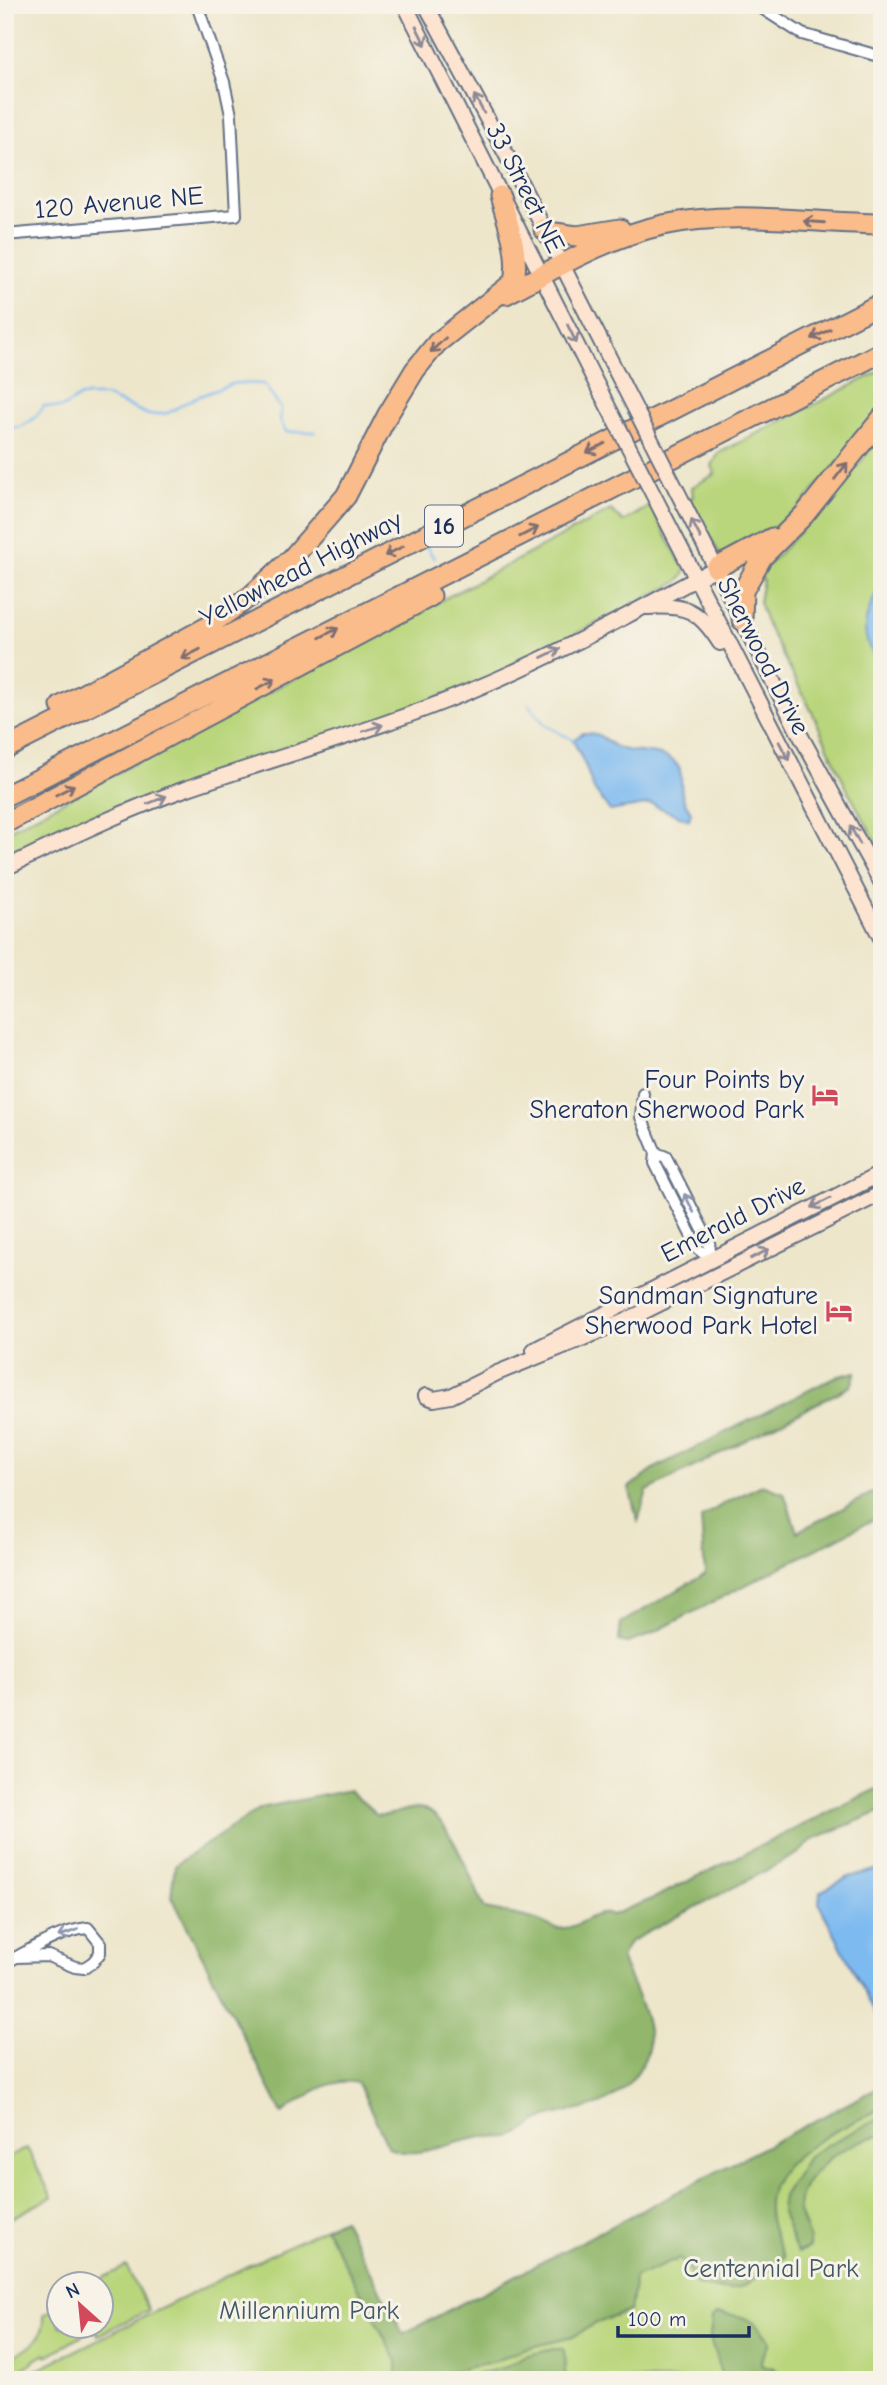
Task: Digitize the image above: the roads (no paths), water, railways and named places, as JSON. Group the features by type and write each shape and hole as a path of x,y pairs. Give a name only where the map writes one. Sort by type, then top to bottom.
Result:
{"highway":[{"path":"5,741 49,713 207,627 252,595 292,558 345,496 387,416 422,361 437,343 514,282 517,270 500,196"},
{"path":"491,302 613,241 662,225 732,219 882,224"},
{"path":"544,229 548,232 577,236 649,223 662,225"},
{"name":"Yellowhead Highway","path":"5,749 882,303"},
{"name":"16","path":"5,796 882,352"},
{"path":"742,620 743,591 762,557 804,514 882,418"},
{"path":"716,568 765,543 804,514"},
{"path":"5,822 448,587 468,563"}],"main road":[{"name":"33 Street NE","path":"405,5 601,393"},
{"name":"33 Street NE","path":"426,5 622,383"},
{"name":"Sherwood Drive","path":"622,383 798,731 882,884"},
{"name":"Sherwood Drive","path":"601,393 882,940"},
{"path":"5,868 100,824 183,790 378,727 471,691 643,607 716,568"},
{"path":"643,607 675,605 699,616 753,691"},
{"name":"Emerald Drive","path":"426,1396 434,1399 451,1396 882,1172"},
{"name":"Emerald Drive","path":"497,1373 623,1322 881,1193"}],"street":[{"name":"120 Avenue NE","path":"5,235 236,215 231,114 224,82 197,5"},
{"path":"757,5 802,34 882,55"},
{"path":"643,1093 641,1117 656,1153 655,1163 698,1249 711,1259 719,1275"},
{"path":"5,1963 67,1931 88,1928 100,1943 100,1953 84,1968 48,1956 18,1957"}],"water":[{"path":"882,580 882,674 868,644 865,628"},
{"path":"583,733 597,735 621,749 660,755 673,761 680,770 684,801 691,812 689,820 651,804 610,811 593,788 573,740"},
{"path":"882,1868 882,2026 819,1904 820,1892 849,1877"}],"waterway":[{"path":"5,429 27,423 44,406 62,408 81,396 105,396 149,415 168,413 194,398 235,383 264,384 281,409 280,420 286,432 315,432"},
{"path":"426,546 434,558"},
{"path":"529,704 545,725 573,740"}],"place":[{"name":"Four Points by Sheraton Sherwood Park","path":"825,1095"},
{"name":"Sandman Signature Sherwood Park Hotel","path":"839,1311"}],"park label":[{"name":"Centennial Park","path":"771,2269"},
{"name":"Millennium Park","path":"309,2311"}]}
